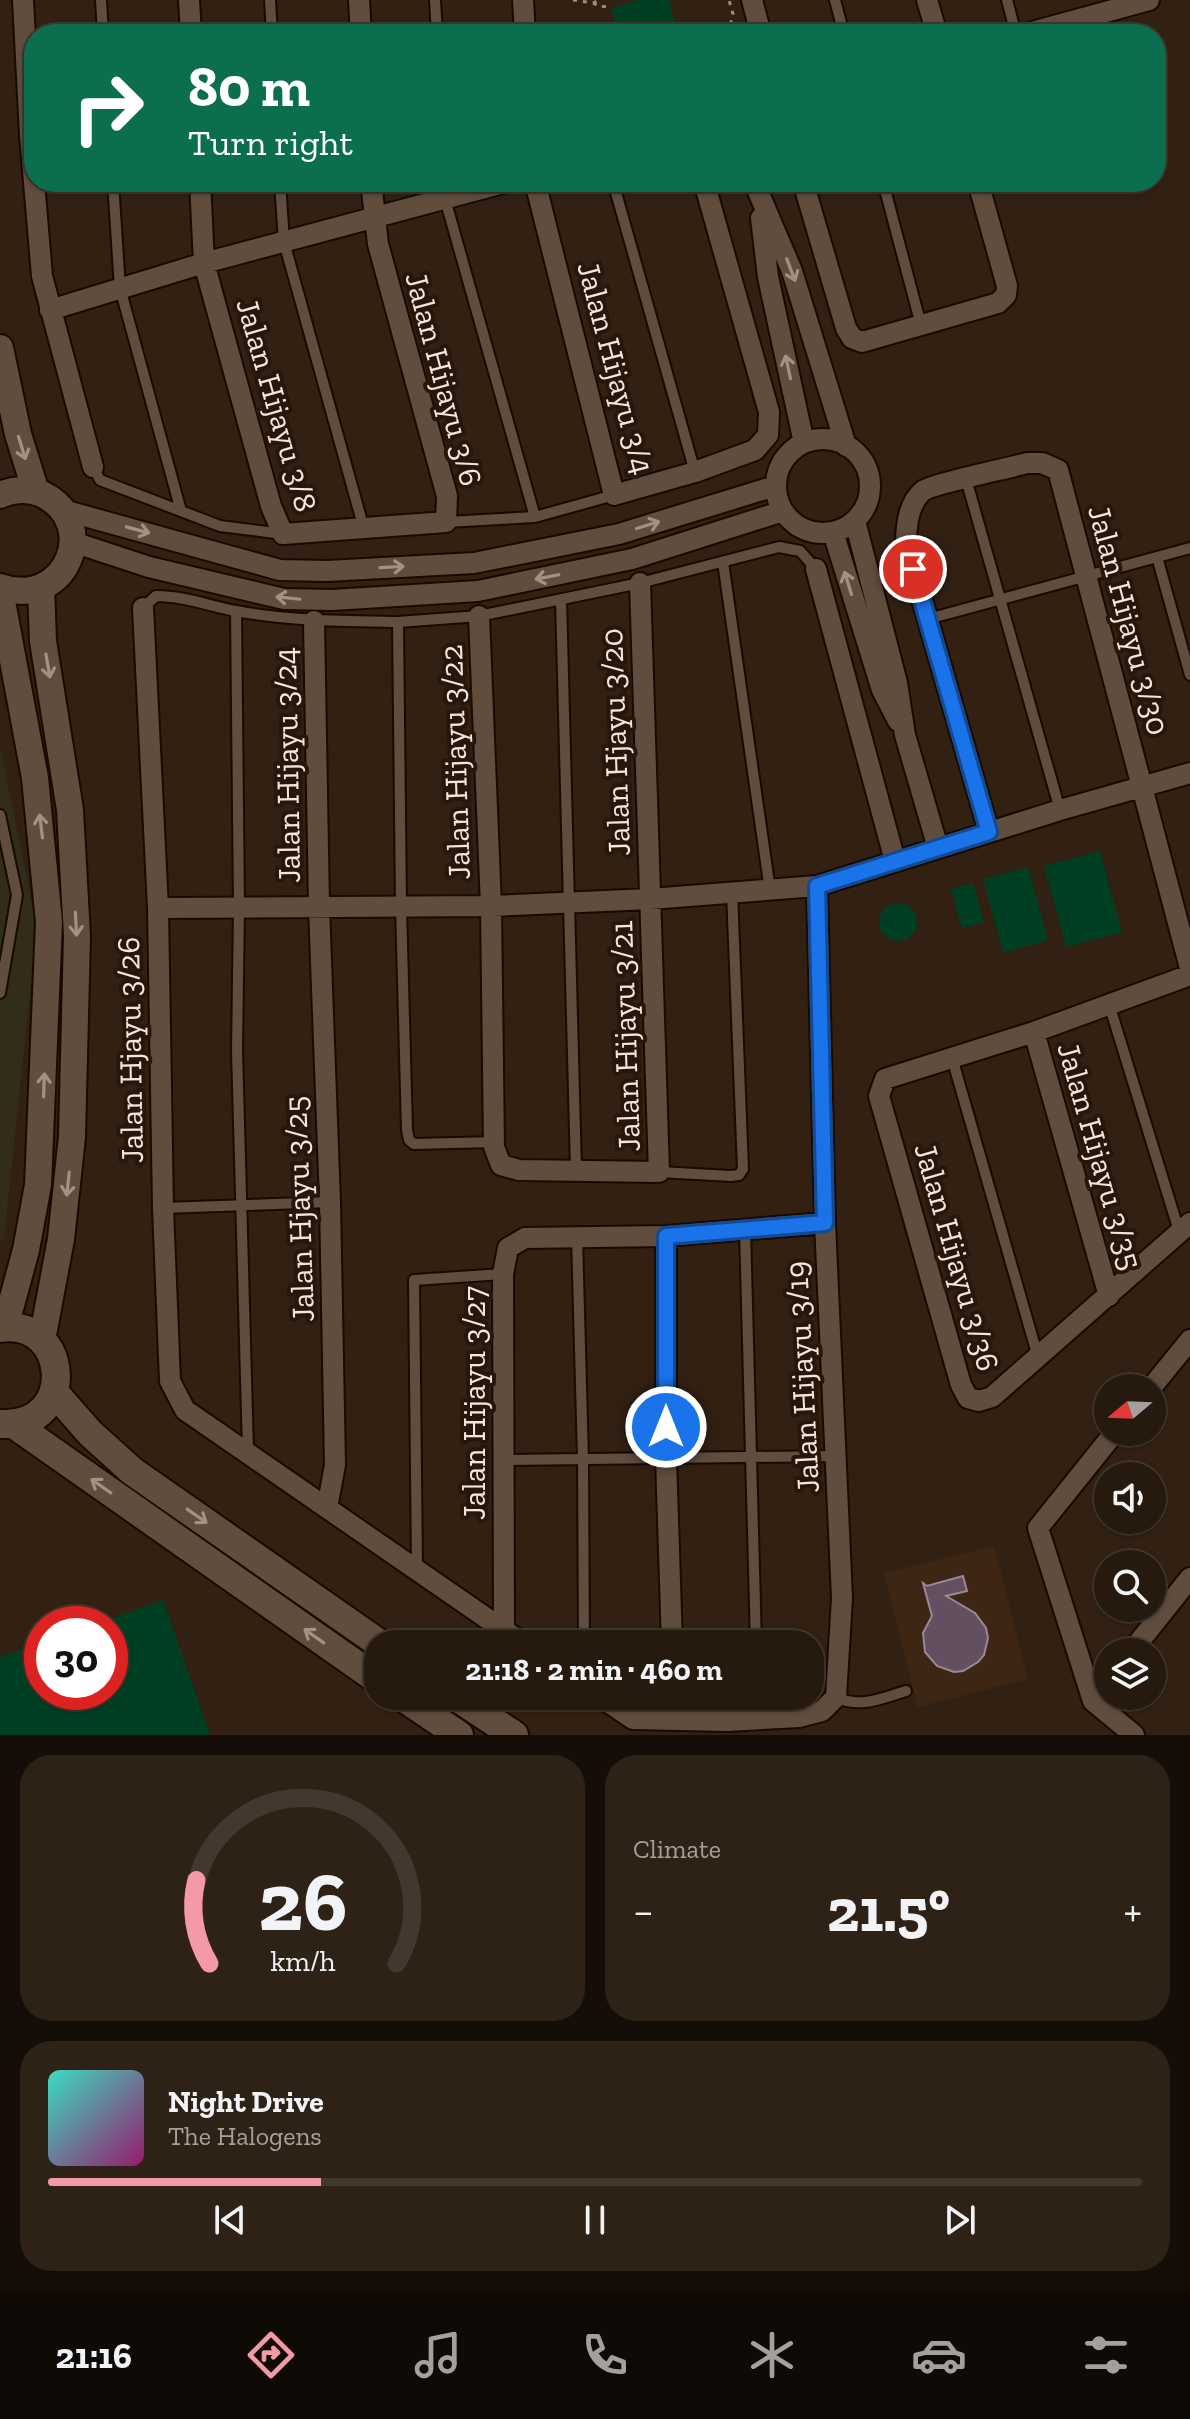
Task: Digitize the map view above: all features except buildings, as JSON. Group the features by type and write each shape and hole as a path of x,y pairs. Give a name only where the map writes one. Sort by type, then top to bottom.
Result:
{"main road":[{"path":"3,1327 18,1328 42,1340 56,1365 54,1392 39,1414 7,1424"},
{"path":"54,1392 90,1433 132,1471 364,1633"},
{"path":"7,1424 364,1670"},
{"path":"422,1710 459,1735"},
{"path":"476,1710 514,1735"}],"street":[{"path":"23,0 24,24"},
{"path":"189,0 190,24"},
{"path":"359,0 360,24"},
{"path":"523,0 524,24"},
{"path":"752,0 758,24"},
{"path":"927,0 934,24"},
{"path":"1053,24 1100,7 1149,0"},
{"path":"35,192 42,276 93,467"},
{"name":"Jalan Hijayu 3/8","path":"200,192 204,263 271,506 283,534 364,529"},
{"name":"Jalan Hijayu 3/6","path":"364,529 446,522 447,496 378,244 372,192"},
{"path":"50,310 204,263 373,218 440,192"},
{"name":"Jalan Hijayu 3/4","path":"538,192 614,495 695,472 755,450 768,435 769,412 707,192"},
{"path":"757,192 768,277 804,443"},
{"path":"758,192 792,271 846,446"},
{"path":"806,192 846,328 852,338 862,342 998,303 1006,295 1007,286 981,192"},
{"path":"0,348 18,434 36,492"},
{"path":"832,440 846,446 865,467 869,496 864,509 855,521 833,532 806,530 783,511 775,486 783,462 804,443 832,440"},
{"name":"Jalan Hijayu 3/30","path":"966,479 1027,463 1042,463 1058,470 1190,968"},
{"path":"966,479 924,490 912,507 906,544 989,832"},
{"path":"63,510 280,570 327,571 474,563 619,534 775,486"},
{"path":"0,495 22,490 51,499 63,510 73,542 71,556 54,581 27,592 0,589 35,778 49,922 38,1185 30,1236 3,1327"},
{"path":"73,542 149,567 284,599 332,600 478,591 632,559 783,511"},
{"path":"855,521 897,683 905,735 938,848"},
{"path":"833,532 882,690 905,735"},
{"path":"816,569 895,861"},
{"name":"Jalan Hjayu 3/20","path":"640,583 650,899"},
{"path":"41,588 43,641 70,810 77,936 72,1137 61,1239 42,1340"},
{"name":"Jalan Hjayu 3/26","path":"143,608 158,908 163,1208 170,1381 185,1410 504,1630"},
{"name":"Jalan Hijayu 3/22","path":"479,616 491,906 494,1142"},
{"name":"Jalan Hijayu 3/24","path":"314,621 319,907"},
{"path":"158,908 491,906 650,899 817,886 1190,773"},
{"name":"Jalan Hijayu 3/19","path":"817,886 825,1223 842,1598 836,1697"},
{"name":"Jalan Hijayu 3/21","path":"650,899 659,1172"},
{"name":"Jalan Hjayu 3/25","path":"319,907 330,1202 335,1465 327,1508"},
{"path":"952,1058 1034,1032 1190,975"},
{"name":"Jalan Hijayu 3/35","path":"1034,1032 1109,1296"},
{"name":"Jalan Hijayu 3/36","path":"952,1058 885,1079 879,1096 961,1385 968,1398 979,1401 992,1397 1038,1357"},
{"path":"494,1142 501,1165 519,1170 659,1172"},
{"name":"Jalan Hijayu 3/27","path":"504,1630 503,1274 508,1248 525,1238 666,1236 825,1223"},
{"path":"1038,1357 1185,1228"},
{"path":"666,1236 666,1458 672,1630"},
{"path":"1162,1374 1190,1340"},
{"path":"1104,1446 1038,1528 1093,1701 1134,1735"},
{"path":"1142,1638 1190,1578"},
{"path":"620,1710 633,1719 757,1720 822,1711 836,1697"},
{"path":"674,1710 674,1719"}],"lane":[{"path":"101,0 102,24"},
{"path":"270,0 271,24"},
{"path":"435,0 436,24"},
{"path":"835,0 841,24"},
{"path":"1007,0 1013,24"},
{"path":"114,192 120,288 181,511"},
{"path":"281,192 284,242 364,529"},
{"path":"446,192 535,517"},
{"path":"616,192 695,472"},
{"path":"886,192 921,325"},
{"path":"93,467 100,480 220,526 283,534"},
{"path":"966,479 1060,810"},
{"path":"446,522 535,517 614,495"},
{"path":"143,608 156,596 175,596 236,611 314,621 398,622 479,616 640,583 779,547 800,551 816,569"},
{"path":"928,619 1190,548"},
{"path":"1157,557 1190,675"},
{"path":"723,562 770,890"},
{"path":"561,599 576,1170"},
{"path":"236,611 237,1050 248,1453"},
{"path":"398,622 401,907 409,1140 414,1144 494,1142"},
{"path":"0,815 17,895 0,993"},
{"path":"659,1172 731,1176 739,1175 743,1169 732,892"},
{"path":"1109,1004 1185,1228"},
{"path":"952,1058 1038,1357"},
{"path":"163,1208 330,1202"},
{"path":"745,1229 756,1630"},
{"path":"577,1237 584,1630"},
{"path":"417,1570 414,1280 503,1274"},
{"path":"505,1460 836,1456"},
{"path":"836,1697 860,1705 906,1691"},
{"path":"757,1710 757,1720"}],"path":[{"path":"573,0 608,6"},
{"path":"593,3 599,0"},
{"path":"729,0 733,14 730,24"}],"shaded area":[{"path":"0,747 37,928 4,1238 0,1241"},
{"path":"994,1546 1028,1679 918,1707 884,1573"}],"green space":[{"path":"637,0 669,0 675,24 615,24 611,8"},
{"path":"1100,851 1122,932 1066,947 1044,866"},
{"path":"1028,867 1048,940 1003,953 983,879"},
{"path":"973,883 984,922 962,928 951,889"},
{"path":"898,903 912,908 917,922 912,936 898,941 884,936 879,922 884,908"},
{"path":"163,1600 210,1735 0,1735 0,1657 24,1648 24,1710 128,1710 128,1612"}],"route":[{"path":"666,1427 666,1236 825,1223 817,886 989,832 913,569"}]}
